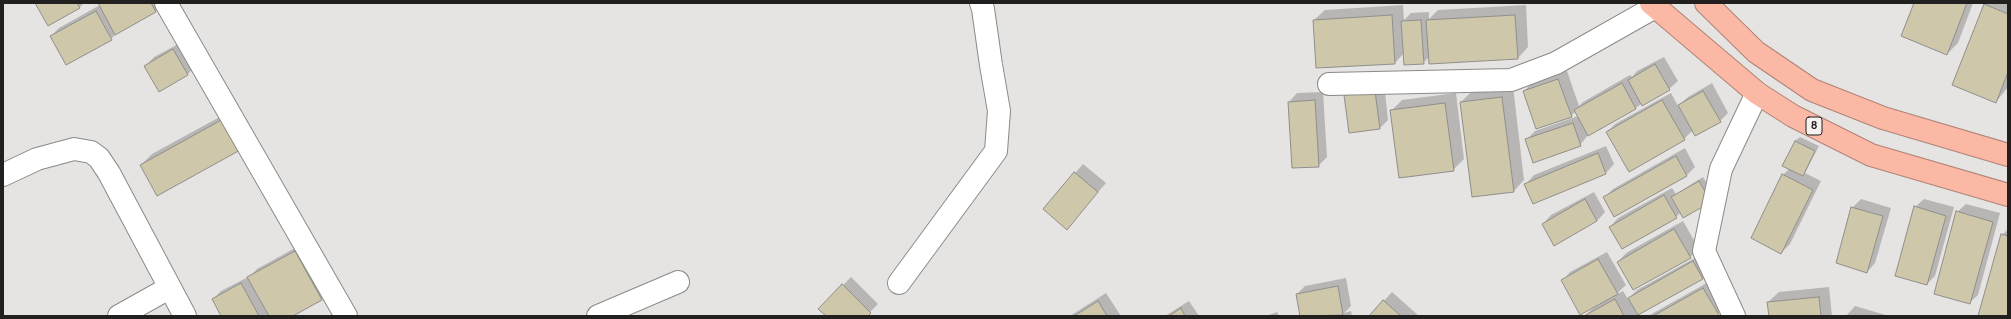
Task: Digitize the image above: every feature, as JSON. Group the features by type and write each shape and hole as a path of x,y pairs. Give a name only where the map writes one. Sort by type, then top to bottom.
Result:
{"highway":[{"path":"1706,3 1756,52 1812,90 1883,118 2008,155"},
{"name":"8","path":"1653,5 1757,93 1793,116 1871,155 2008,194"}],"street":[{"path":"166,3 346,316"},
{"path":"899,283 996,151 999,111 981,3"},
{"path":"1329,84 1511,80 1556,64 1653,5"},
{"path":"1734,316 1704,251 1721,169 1757,93"},
{"path":"3,175 37,159 74,149 91,152 99,158 109,173 185,316"},
{"path":"598,316 678,282"},
{"path":"120,316 169,288"}],"building":[{"path":"35,3 77,3 80,8 48,26"},
{"path":"98,3 151,3 156,12 115,35"},
{"path":"1914,3 1967,3 1947,55 1901,36"},
{"path":"1984,4 2008,14 2008,72 1996,103 1952,85"},
{"path":"96,11 112,40 66,65 50,36"},
{"path":"1392,15 1395,64 1316,68 1313,20"},
{"path":"1515,15 1518,59 1429,64 1426,20"},
{"path":"1421,20 1424,64 1404,65 1401,21"},
{"path":"173,49 188,75 159,92 144,66"},
{"path":"1655,64 1670,90 1642,106 1628,80"},
{"path":"1558,79 1572,117 1536,129 1523,91"},
{"path":"1622,83 1636,109 1588,136 1574,110"},
{"path":"1375,91 1380,129 1349,133 1344,95"},
{"path":"1703,91 1721,122 1695,136 1678,105"},
{"path":"1502,97 1514,192 1472,197 1460,102"},
{"path":"1315,100 1319,167 1292,168 1288,102"},
{"path":"1662,100 1685,140 1629,172 1606,132"},
{"path":"1445,103 1454,171 1399,178 1390,110"},
{"path":"225,118 242,149 157,196 140,165"},
{"path":"1573,123 1581,146 1533,163 1525,139"},
{"path":"1795,141 1815,151 1803,176 1782,166"},
{"path":"1598,153 1606,174 1533,204 1524,184"},
{"path":"1676,156 1687,176 1614,217 1603,197"},
{"path":"1074,172 1098,192 1067,230 1043,209"},
{"path":"1782,174 1813,190 1781,254 1751,238"},
{"path":"1699,181 1711,202 1683,218 1671,197"},
{"path":"1664,195 1677,218 1622,249 1609,227"},
{"path":"1585,199 1597,221 1554,246 1542,224"},
{"path":"1914,206 1946,216 1927,285 1895,276"},
{"path":"1851,207 1883,216 1867,273 1836,263"},
{"path":"1956,211 1993,222 1970,304 1934,294"},
{"path":"1674,229 1691,258 1633,290 1617,262"},
{"path":"2001,234 2008,236 2008,316 1978,316"},
{"path":"295,251 322,300 293,316 269,316 247,277"},
{"path":"1598,259 1618,294 1580,315 1561,280"},
{"path":"1693,261 1703,279 1638,315 1628,298"},
{"path":"241,283 259,316 221,316 212,299"},
{"path":"842,284 871,313 868,316 826,316 818,309"},
{"path":"1338,286 1343,315 1300,316 1296,294"},
{"path":"1703,288 1719,315 1653,316"},
{"path":"1819,297 1821,316 1769,316 1767,302"},
{"path":"1615,299 1624,316 1584,316"},
{"path":"1383,300 1401,316 1369,316"},
{"path":"1098,301 1107,316 1074,316"},
{"path":"1181,308 1185,316 1169,316"}]}
